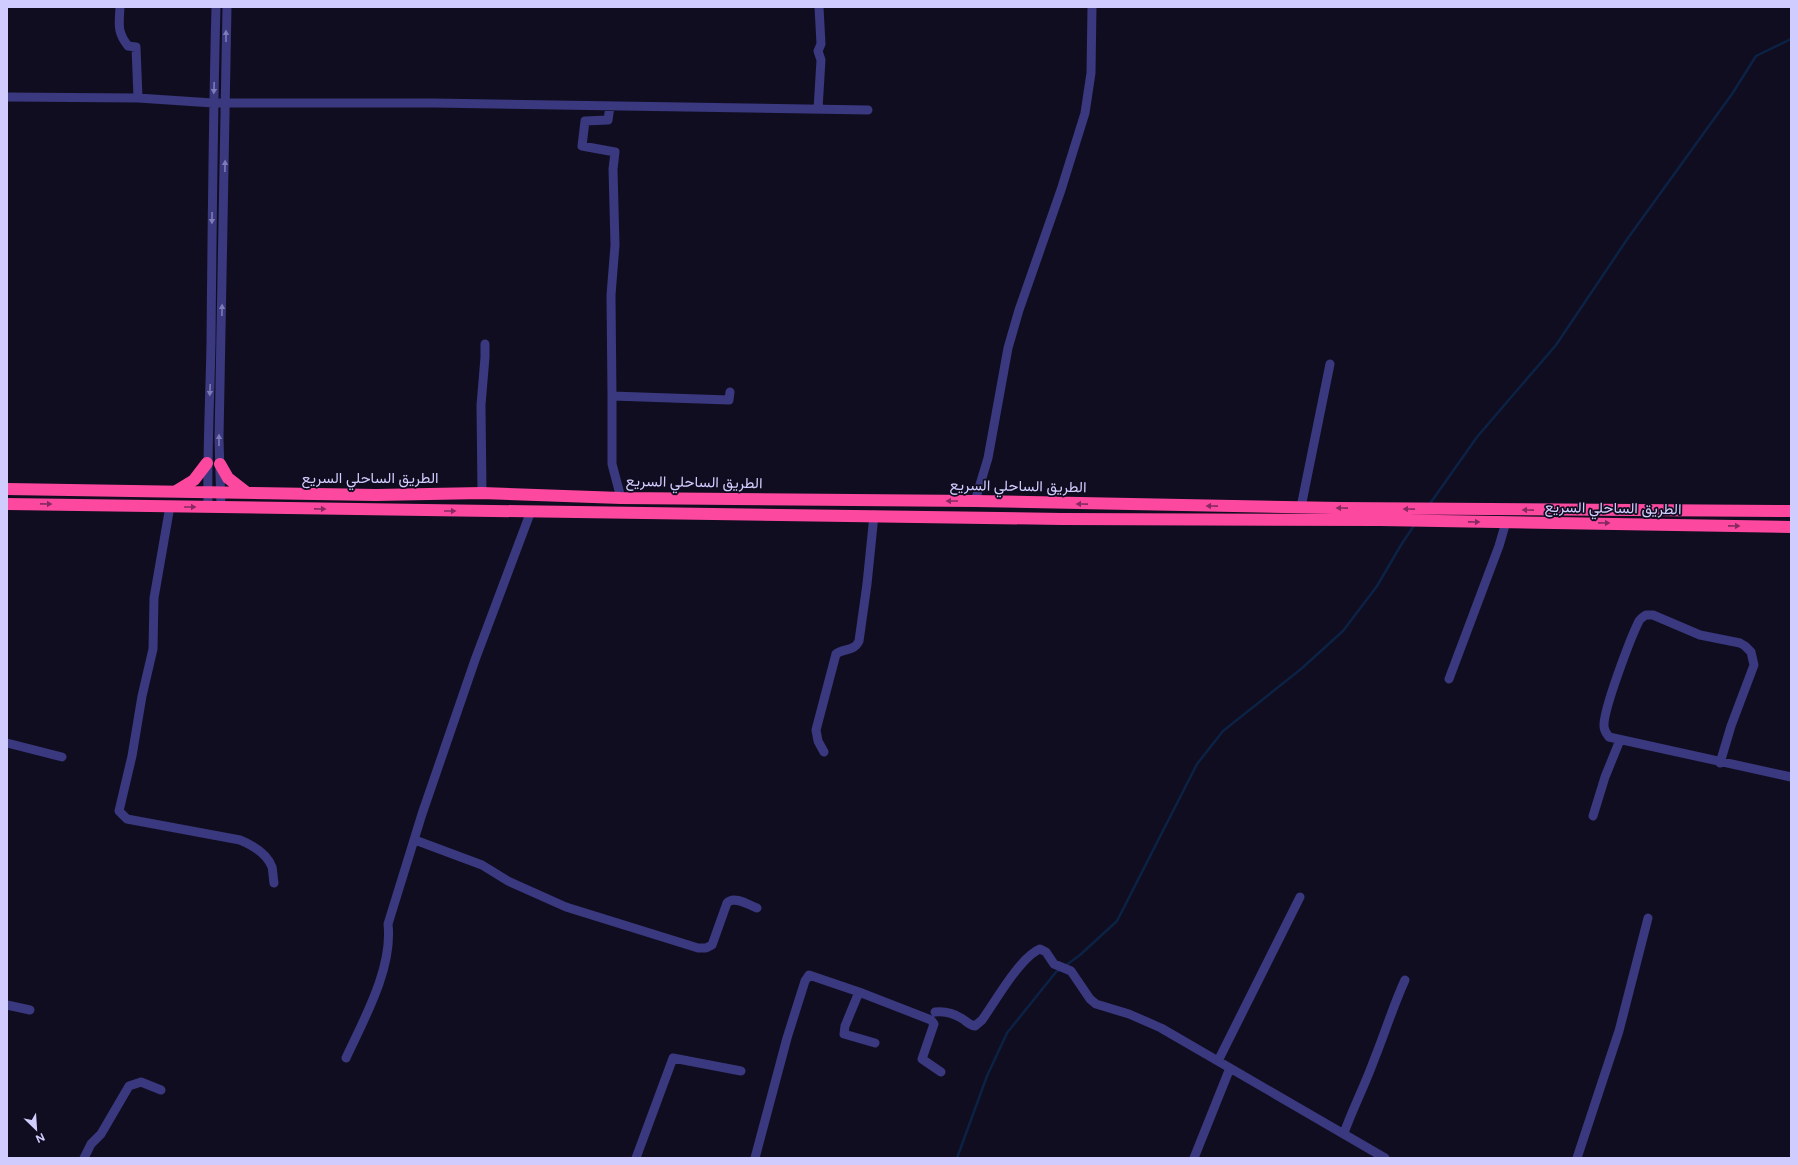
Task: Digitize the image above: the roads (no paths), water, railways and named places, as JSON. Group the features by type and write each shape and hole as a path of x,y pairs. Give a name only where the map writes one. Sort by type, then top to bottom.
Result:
{"highway":[{"path":"174,491 194,480 207,464"},
{"path":"220,464 228,478 246,492"},
{"name":"الطريق الساحلي السريع","path":"7,489 376,495 482,493 621,498 975,501 1301,507 1380,514 1435,522 1791,527"},
{"name":"الطريق الساحلي السريع","path":"7,504 874,515 1062,519 1380,514 1437,509 1791,511"}],"street":[{"path":"120,7 118,29 128,46 136,48 138,98"},
{"path":"208,506 207,464 210,375 213,103 216,7"},
{"path":"221,506 221,376 227,7"},
{"path":"818,109 821,60 818,51 821,44 819,7"},
{"path":"975,501 988,458 1008,348 1019,310 1061,190 1085,113 1091,73 1092,7"},
{"path":"7,97 138,98 213,103 434,103 868,110"},
{"path":"610,106 608,120 585,121 582,146 615,152 613,169 615,245 612,295 612,464 621,498"},
{"path":"212,185 224,184"},
{"path":"482,493 481,405 485,344"},
{"path":"1301,507 1330,364"},
{"path":"210,375 221,376"},
{"path":"612,396 729,400 730,392"},
{"path":"170,506 154,598 153,649 142,696 132,756 119,811 127,820 240,840 255,847 272,866 274,883"},
{"path":"346,1058 372,1001 385,962 389,937 388,924 422,814 475,660 530,511"},
{"path":"824,752 818,741 816,730 836,654 853,648 859,641 867,584 874,515"},
{"path":"1449,678 1494,560 1506,522"},
{"path":"1720,763 1731,726 1754,665 1751,652 1746,646 1740,643 1700,635 1653,615 1646,615 1640,620 1608,705 1603,725 1605,732 1609,737 1720,763 1791,777"},
{"path":"1593,816 1605,777 1620,740"},
{"path":"7,743 62,757"},
{"path":"415,840 482,865 508,881 566,907 698,948 706,948 712,945 726,903 729,900 733,899 757,908"},
{"path":"1218,1061 1300,897"},
{"path":"1577,1158 1610,1059 1648,918"},
{"path":"935,1012 941,1011 952,1014 962,1018 969,1025 975,1026 982,1020 1022,963 1033,952 1040,949 1046,952 1054,964 1070,971 1090,999 1096,1004 1129,1014 1161,1028 1385,1158"},
{"path":"754,1158 785,1045 805,981 809,975 859,992 931,1020 934,1024 922,1059 941,1072"},
{"path":"1344,1134 1354,1105 1374,1061 1391,1012 1405,980"},
{"path":"859,992 845,1026 844,1034 875,1043"},
{"path":"7,1005 30,1010"},
{"path":"636,1158 673,1058 741,1071"},
{"path":"1194,1158 1230,1068"},
{"path":"84,1158 91,1144 101,1134 129,1086 141,1082 161,1090"}],"waterway":[{"path":"1429,505 1477,437 1556,345 1628,238 1732,94 1756,56 1791,39"},
{"path":"1065,966 1080,955 1117,921 1197,764 1223,731 1301,669 1343,631 1377,586 1415,524"},
{"path":"957,1158 987,1076 1007,1033 1056,972 1061,969"}]}
